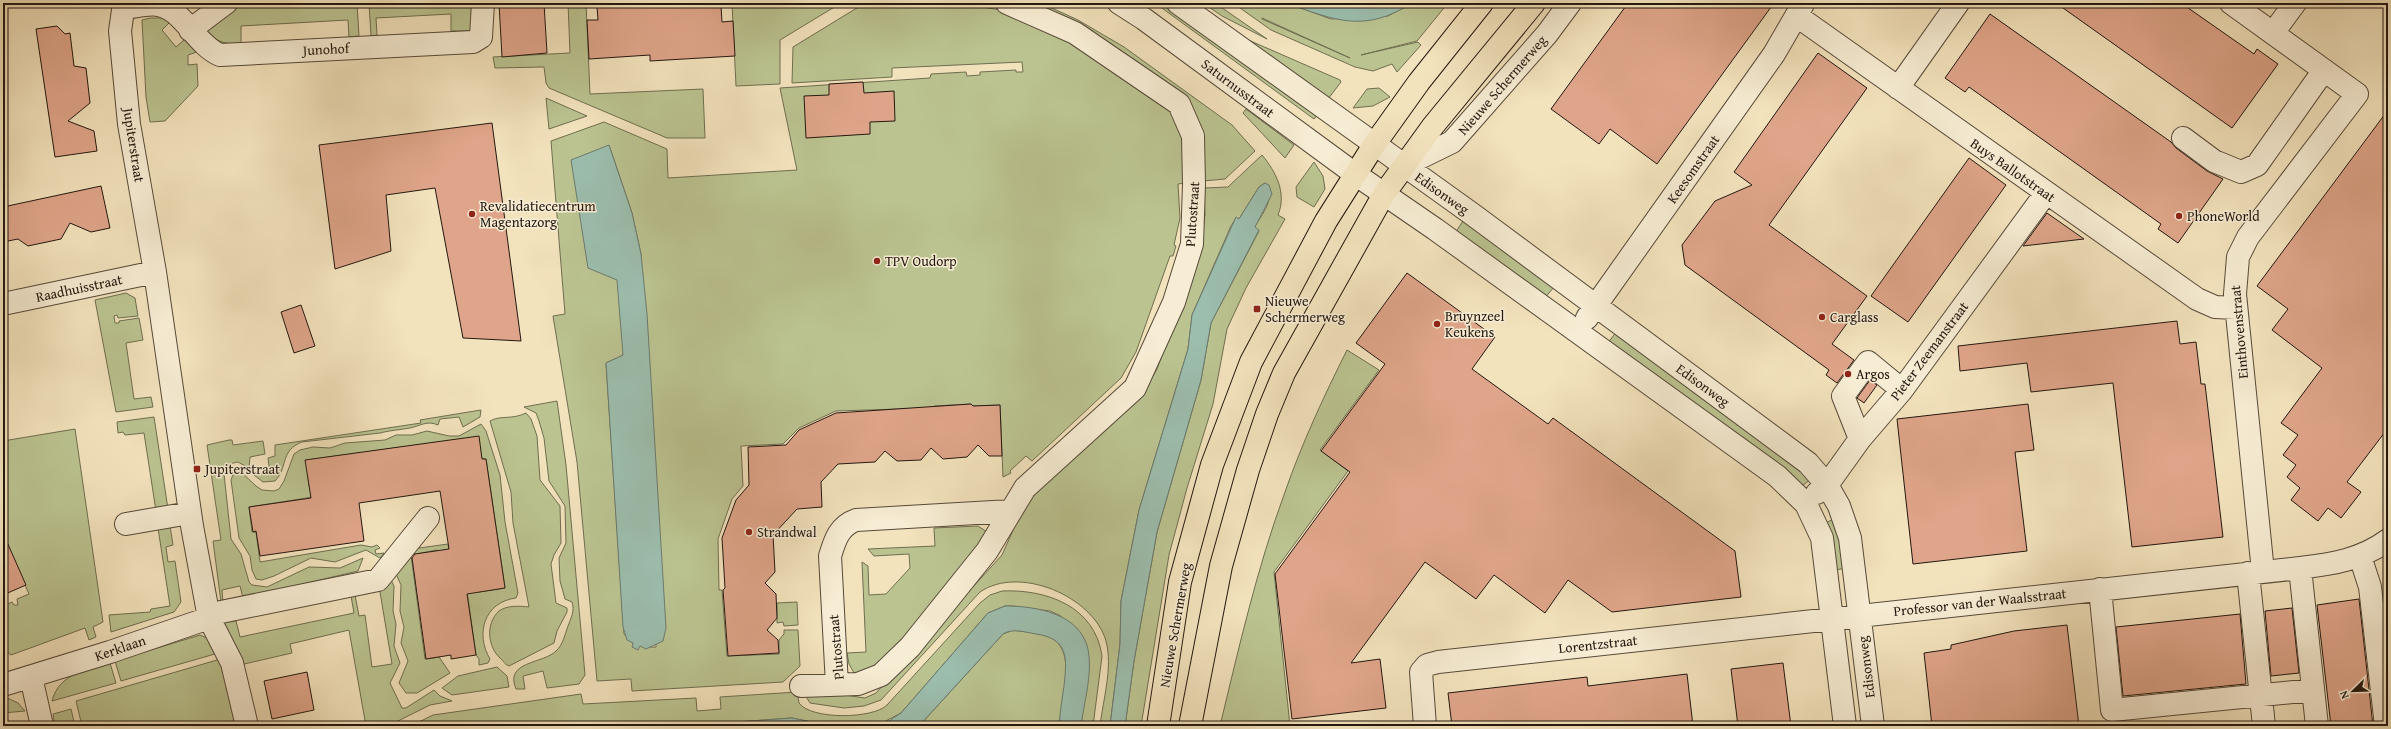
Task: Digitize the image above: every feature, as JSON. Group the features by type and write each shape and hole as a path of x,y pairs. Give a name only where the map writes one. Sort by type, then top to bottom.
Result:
{"main road":[{"name":"Nieuwe Schermerweg","path":"1158,726 1180,582 1212,465 1231,410 1251,362 1326,221 1355,174 1419,82 1482,3"},
{"name":"Nieuwe Schermerweg","path":"1190,726 1221,566 1248,470 1267,414 1284,373 1384,194 1433,126 1534,3"}],"street":[{"path":"124,6 158,5 171,9 190,30 226,3"},
{"name":"Junohof","path":"190,30 208,49 220,56 473,42 481,37 484,3"},
{"name":"Plutostraat","path":"1007,3 1074,33 1179,104 1193,136 1194,184 1192,244 1174,302 1135,388 1025,488 1010,510 987,551 910,647 881,676 858,684 837,685 830,556 836,538 846,523 856,520 1010,510"},
{"name":"Saturnusstraat","path":"1119,3 1144,19 1355,174"},
{"path":"1178,3 1374,145"},
{"name":"Nieuwe Schermerweg","path":"1403,166 1452,142 1537,45 1570,3"},
{"path":"1898,88 1958,3"},
{"name":"Einthovenstraat","path":"2231,3 2357,94 2248,237 2236,267 2236,308 2256,572"},
{"path":"2273,33 2295,3"},
{"name":"Jupiterstraat","path":"124,6 120,31 129,124 155,272 190,513 209,618 232,663 247,726"},
{"name":"Buys Ballotstraat","path":"1800,10 1898,88 2197,299 2215,307 2236,308"},
{"name":"Keesomstraat","path":"1578,331 1774,54 1800,10"},
{"path":"2183,138 2214,161 2241,172 2257,165 2324,70"},
{"name":"Edisonweg","path":"1374,145 1472,214 1595,307 1781,441 1808,463 1827,484 1839,506 1847,526 1860,615 1873,726"},
{"name":"Edisonweg","path":"1355,174 1578,331 1777,476 1806,504 1822,538 1845,726"},
{"name":"Pieter Zeemanstraat","path":"1806,504 1827,484 1860,439 1902,390 2046,193"},
{"name":"Raadhuisstraat","path":"3,304 155,272"},
{"path":"1860,439 1843,396 1868,362 1902,390"},
{"path":"126,524 190,513"},
{"name":"Kerklaan","path":"3,685 31,678 209,618 216,613 378,580 428,518"},
{"name":"Professor van der Waalsstraat","path":"1832,618 2341,563 2360,556 2388,540"},
{"path":"2360,556 2370,587 2386,726"},
{"path":"2300,568 2317,726"},
{"path":"2256,572 2261,695 2264,726"},
{"path":"2100,589 2112,710 2313,690"},
{"name":"Lorentzstraat","path":"1425,726 1421,672 1427,665 1438,662 1832,618"},
{"path":"31,678 42,726"},
{"path":"801,686 837,685"}],"green space":[{"path":"240,3 357,3 359,36 349,37 348,20 241,26 241,43 236,44 222,42 206,32"},
{"path":"369,3 475,3 476,24 470,31 451,31 451,14 376,18 377,35 371,36"},
{"path":"568,3 586,3 590,94 703,89 705,138 667,138 549,88 546,83 544,67 495,68 493,57 570,53"},
{"path":"732,3 841,3 780,40 780,84 736,86"},
{"path":"865,3 976,6 1001,10 1072,42 1167,108 1178,126 1183,144 1185,183 1178,184 1180,218 1174,245 1176,246 1173,256 1170,256 1136,352 1121,378 1032,461 1026,456 1010,471 1011,473 1003,477 1000,405 973,406 971,404 934,406 932,408 836,411 799,428 783,444 741,446 743,486 732,499 718,539 719,590 722,590 727,656 779,654 779,640 784,634 784,630 798,630 800,666 783,682 632,691 631,679 597,681 577,462 553,316 565,314 551,141 604,122 667,149 668,178 797,170 780,88 930,78 931,74 966,72 967,76 980,75 980,72 1016,70 1016,72 1023,72 1022,62 892,68 892,77 792,83 793,47","holes":["609,145 632,213 641,254 656,647 638,645 624,634 606,363 624,355"]},
{"path":"1041,3 1078,20 1124,47 1232,125 1255,151 1225,179 1203,181 1198,130 1038,6"},
{"path":"1155,3 1167,3 1182,13 1318,114 1314,119"},
{"path":"1203,3 1215,3 1267,39 1222,16"},
{"path":"1233,3 1287,3 1331,19 1388,16 1412,3 1448,3 1417,41 1361,55 1418,42 1421,45 1397,72 1392,64 1373,71 1355,67 1271,30","holes":["1262,18 1350,58 1262,19"]},
{"path":"161,18 170,22 162,30 176,47 185,39 197,52 188,55 188,65 197,64 198,86 165,121 150,122 146,97 142,20"},
{"path":"1246,39 1340,80 1341,82 1328,99"},
{"path":"1379,88 1390,97 1373,106 1353,108 1367,89"},
{"path":"546,98 587,116 549,129"},
{"path":"1246,109 1294,145 1285,158 1243,113"},
{"path":"1262,155 1272,168 1279,183 1281,199 1278,215 1285,219 1246,288 1227,329 1213,404 1187,488 1169,555 1141,726 1125,726 1134,661 1157,532 1201,380 1211,323 1259,231 1254,228 1267,206 1270,193 1269,188 1265,183 1259,187 1239,219 1236,218 1231,226 1192,315 1188,349 1139,510 1121,601 1120,644 1110,726 1100,726 1107,684 1108,651 1106,641 1098,625 1086,611 1071,599 1053,590 1034,584 1014,582 996,585 980,592 881,700 864,706 844,708 810,703 805,695 838,694 865,698 876,693 1002,555 1026,501 1146,388 1157,369 1200,249 1205,215 1204,188 1228,187"},
{"path":"1314,162 1323,176 1325,189 1314,207 1297,197 1296,187"},
{"path":"1463,221 1554,287 1544,299 1455,233"},
{"path":"126,293 135,298 138,316 118,318 117,315 114,316 115,323 139,318 143,340 126,343 134,399 151,397 153,407 116,412 95,300"},
{"path":"1617,331 1812,478 1801,487 1607,344"},
{"path":"1347,350 1379,370 1320,450 1348,471 1274,572 1290,726 1220,726 1249,608 1275,521 1306,438"},
{"path":"557,401 566,465 585,675 579,684 547,688 543,671 523,676 525,689 516,689 514,680 515,673 520,668 550,655 558,649 564,639 573,611 572,602 565,599 560,581 559,558 566,543 565,506 549,481 544,438 536,413 524,407"},
{"path":"481,410 480,417 463,427 459,417 440,419 438,425 427,423 410,428 380,433 302,442 295,445 287,454 282,471 275,481 263,482 254,475 270,473 268,458 275,456 275,445 421,423 420,420"},
{"path":"526,413 531,419 537,436 540,480 560,506 561,543 551,564 556,603 567,608 567,612 557,631 554,643 509,666 500,658 493,648 490,635 492,622 495,616 502,609 514,606 529,607 513,523 511,492 490,421"},
{"path":"154,417 168,509 156,511 144,433 125,435 123,432 118,433 117,422"},
{"path":"481,424 486,431 500,475 505,522 518,593 516,598 505,601 496,606 490,612 485,621 483,639 485,649 490,659 488,663 479,665 479,659 476,655 467,591 479,592 505,588 486,459 482,459 478,437 306,460 309,486 311,486 313,497 249,507 252,532 256,532 260,562 361,545 372,547 377,545 380,548 375,550 376,554 384,553 380,558 366,550 335,562 311,558 274,576 262,580 256,579 252,570 250,556 239,538 231,480 234,472 239,470 262,490 274,491 279,489 284,481 294,454 300,450 313,447 330,448 345,443 385,440 396,435 412,435 427,431 449,436 459,436"},
{"path":"75,429 103,622 93,627 96,637 89,640 85,628 11,655 3,649 3,606 12,602 14,605 18,605 17,599 29,594 3,536 3,441"},
{"path":"232,440 233,445 263,441 265,454 250,457 249,468 238,462 230,464 225,469 224,474 231,539 241,554 249,582 252,585 267,587 309,567 340,568 363,558 358,571 243,598 240,586 222,590 223,602 221,602 213,541 221,540 207,445"},
{"path":"1837,517 1848,568 1834,570 1824,524"},
{"path":"170,526 173,545 166,547 168,562 175,561 181,602 174,612 111,632 109,615 150,612 151,609 170,606 158,528"},
{"path":"978,526 987,532 986,546 868,677 854,673 849,664 847,653 866,652 862,562 868,566 869,595 886,594 910,568 909,554 874,556 868,549 935,546 934,528"},
{"path":"448,544 449,551 438,553 437,550 411,555 425,659 439,657 450,673 417,693 406,693 399,683 408,661 401,643 404,627 400,611 401,585 395,572 412,549"},
{"path":"390,578 394,586 393,611 396,624 394,646 400,663 390,683 402,708 406,708 434,690 440,696 452,701 430,705 394,723 366,726 349,630 290,644 292,653 240,665 228,649 224,622 236,621 240,637 354,613 351,596 355,595 359,616 365,615 372,667 392,664 380,592"},
{"path":"1002,591 1035,593 1051,598 1066,604 1079,613 1090,624 1097,639 1102,656 1093,726 1081,726 1088,669 1061,616 1050,611 1005,606 988,613 901,713 878,725 832,726 792,718 723,723 708,726 411,726 433,715 581,694 583,704 696,698 697,711 721,709 720,697 797,692 799,703 806,709 816,712 842,716 869,713 880,710 887,705 980,603 990,595"},
{"path":"797,602 798,625 784,626 783,622 777,623 777,603"},
{"path":"1013,630 1047,636 1057,642 1063,651 1066,662 1066,675 1059,726 919,726 1003,634"},
{"path":"200,635 209,639 215,654 121,681 115,661"},
{"path":"224,658 241,726 82,726 76,701"},
{"path":"110,663 116,683 52,701 61,684 67,679 83,671"},
{"path":"497,667 507,676 509,687 452,695 442,688 458,676"},
{"path":"3,696 18,703 25,711 3,713"},
{"path":"71,709 75,726 55,726 53,714"}],"shaded area":[{"path":"1287,3 1412,3 1380,18 1365,21 1350,21 1321,15"},
{"path":"609,145 632,213 641,254 647,314 666,628 663,641 646,649 640,646 638,650 632,647 633,643 627,640 623,627 606,363 623,355 617,280 588,268 571,160"},
{"path":"1265,183 1269,185 1272,194 1255,227 1259,230 1211,323 1201,380 1157,532 1134,661 1125,726 1110,726 1120,644 1121,601 1139,510 1188,349 1192,315 1236,217 1239,219 1259,187"},
{"path":"1005,606 1030,608 1055,614 1076,627 1083,637 1088,649 1089,668 1088,688 1081,726 1059,726 1066,667 1064,651 1060,645 1055,640 1047,637 1011,631 1003,634 919,726 873,726 889,721 901,713 988,613"},
{"path":"792,718 832,726 708,726 722,723"}],"building":[{"path":"499,3 544,3 547,53 502,57"},
{"path":"602,3 643,3 648,6 715,3 715,6 721,6 722,22 733,21 735,56 650,61 650,55 589,59 587,20 598,20 597,7 602,7"},
{"path":"1628,3 1774,3 1657,164 1610,129 1599,144 1551,109"},
{"path":"2056,3 2181,3 2254,54 2257,49 2278,64 2232,128"},
{"path":"1990,14 2171,142 2176,148 2207,171 2223,179 2178,243 2158,229 2161,224 1969,87 1965,92 1945,78"},
{"path":"57,26 65,34 70,33 74,66 86,68 90,103 68,121 94,131 97,151 55,157 36,29"},
{"path":"1818,53 1867,88 1769,225 1867,296 1832,344 1854,360 1837,383 1826,375 1829,370 1685,265 1682,245 1715,201 1752,185 1734,172"},
{"path":"863,82 864,93 894,91 895,121 870,122 870,134 806,138 804,96 829,95 829,84"},
{"path":"2388,110 2388,428 2347,482 2361,492 2341,518 2328,508 2318,521 2291,500 2300,488 2287,477 2296,465 2283,455 2298,435 2281,423 2322,368 2272,330 2288,309 2257,286"},
{"name":"Revalidatiecentrum Magentazorg","path":"492,123 521,341 463,338 435,188 386,195 391,251 335,269 319,145"},
{"path":"1969,158 2006,185 1908,322 1871,296"},
{"path":"101,186 110,228 91,232 70,223 61,239 28,246 18,239 3,242 3,207"},
{"path":"2047,213 2084,239 2023,246"},
{"path":"1407,273 1495,337 1472,369 1548,424 1553,418 1735,551 1741,597 1612,612 1568,580 1545,613 1494,575 1476,599 1425,562 1351,663 1380,659 1386,708 1292,719 1275,574 1350,472 1321,451 1385,364 1356,343"},
{"path":"301,305 315,346 294,353 281,312"},
{"path":"2177,321 2180,344 2196,342 2201,384 2205,384 2223,537 2132,547 2113,383 2031,392 2027,363 1960,371 1958,346"},
{"path":"1870,380 1877,385 1864,403 1857,398"},
{"name":"Strandwal","path":"971,404 973,406 1000,405 1002,456 989,456 978,445 967,457 943,459 931,448 921,460 897,461 885,451 875,462 838,464 821,482 822,507 797,509 773,535 775,572 765,583 776,594 777,618 767,630 778,640 779,653 728,656 723,590 725,588 722,538 736,500 749,485 748,447 786,445 799,430 836,413"},
{"path":"2028,404 2034,450 2015,452 2027,551 1913,564 1897,419"},
{"path":"479,436 482,459 486,459 505,588 467,594 476,655 451,659 451,655 426,659 412,558 415,554 449,549 440,491 359,503 364,541 260,556 256,531 253,532 249,507 311,498 305,460"},
{"path":"3,533 26,585 3,595"},
{"path":"2359,599 2373,726 2331,726 2317,605"},
{"path":"2292,608 2299,673 2271,676 2265,611"},
{"path":"2240,614 2246,684 2123,696 2116,627"},
{"path":"2067,625 2079,726 1932,726 1924,653 1951,649 1951,645 2014,631"},
{"path":"1783,663 1791,726 1738,726 1731,669"},
{"path":"307,672 314,710 272,719 264,681"},
{"path":"1687,674 1693,726 1452,726 1448,693 1587,677 1588,686"}],"place":[{"name":"Revalidatiecentrum Magentazorg","path":"472,214"},
{"name":"PhoneWorld","path":"2179,216"},
{"name":"TPV Oudorp","path":"877,261"},
{"name":"Nieuwe Schermerweg","path":"1257,309"},
{"name":"Carglass","path":"1822,317"},
{"name":"Bruynzeel Keukens","path":"1437,324"},
{"name":"Argos","path":"1848,374"},
{"name":"Jupiterstraat","path":"197,469"},
{"name":"Strandwal","path":"749,532"}]}
